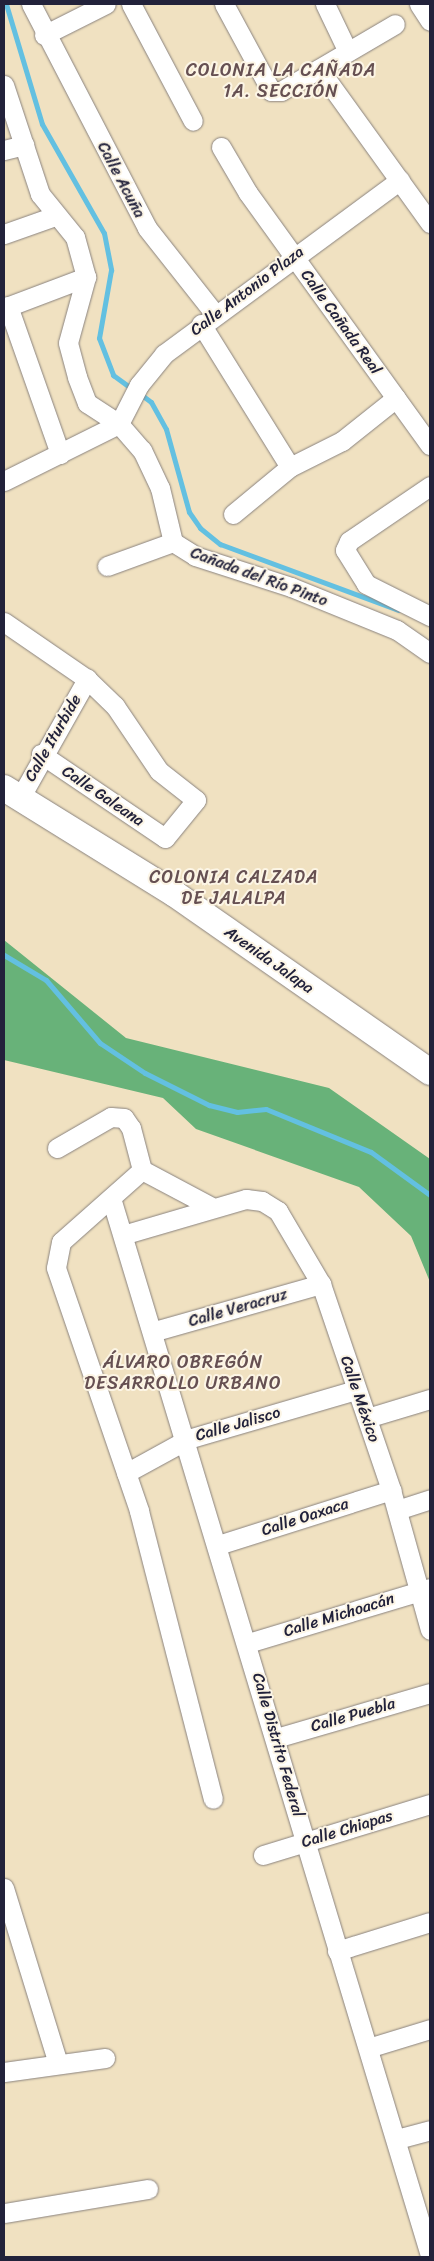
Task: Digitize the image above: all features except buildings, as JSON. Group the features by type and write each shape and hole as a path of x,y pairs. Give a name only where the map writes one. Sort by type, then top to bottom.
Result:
{"street":[{"name":"Calle Acuña","path":"32,4 44,35 147,228 208,319 290,467"},
{"path":"44,35 106,4"},
{"path":"131,4 193,121"},
{"path":"224,4 265,84 271,91 281,91 347,50 395,24"},
{"path":"325,4 347,50"},
{"path":"319,69 430,223"},
{"path":"4,85 40,194 55,216 75,237 86,277 6,307 60,454"},
{"path":"4,150 24,145"},
{"name":"Calle Cañada Real","path":"221,147 294,255 430,446"},
{"name":"Calle Antonio Plaza","path":"119,424 139,385 159,359 208,319 294,255 400,180"},
{"path":"4,234 55,216"},
{"name":"Cañada del Río Pinto","path":"86,277 68,343 87,403 119,424 142,450 160,488 172,542 195,556 290,587 397,630 430,653"},
{"path":"233,514 290,467 342,441 396,398"},
{"path":"4,481 119,424"},
{"path":"430,486 349,541 345,550 348,562 366,584 430,616"},
{"path":"107,566 172,542"},
{"path":"4,622 87,679"},
{"name":"Calle Iturbide","path":"12,793 41,754 87,679"},
{"name":"Calle Galeana","path":"41,754 165,838 196,800 159,771 115,706 87,679"},
{"name":"Avenida Jalapa","path":"12,793 183,900 430,1072"},
{"path":"57,1148 111,1117 124,1118 132,1128 142,1170 210,1206"},
{"path":"142,1170 61,1242 55,1254 56,1268 126,1473 213,1799"},
{"name":"Calle Distrito Federal","path":"111,1198 126,1234 188,1439 337,1951 428,2236 430,2255"},
{"name":"Calle México","path":"210,1206 246,1199 262,1201 278,1211 321,1284 425,1589 430,1630"},
{"path":"126,1234 210,1206"},
{"name":"Calle Veracruz","path":"155,1331 321,1284"},
{"name":"Calle Jalisco","path":"126,1473 188,1439 356,1390"},
{"path":"367,1418 430,1399"},
{"name":"Calle Oaxaca","path":"218,1545 391,1490"},
{"path":"397,1510 430,1499"},
{"name":"Calle Michoacán","path":"248,1643 425,1589"},
{"name":"Calle Puebla","path":"276,1738 430,1693"},
{"name":"Calle Chiapas","path":"263,1855 430,1804"},
{"path":"4,1888 58,2063"},
{"path":"337,1951 430,1922"},
{"path":"368,2048 430,2029"},
{"path":"4,2072 58,2063 105,2058"},
{"path":"397,2139 430,2130"},
{"path":"4,2213 148,2189"}],"green space":[{"path":"4,940 126,1038 329,1088 430,1159 430,1282 411,1236 359,1187 196,1129 163,1098 4,1060"}],"waterway":[{"path":"6,4 42,124 104,233 111,270 99,338 113,375 132,389"},
{"path":"139,393 151,402 166,429 189,512 200,528 220,544 398,610"},
{"path":"4,955 46,980 100,1043 145,1073 209,1105 237,1112 266,1109 371,1152 430,1195"}],"district":[{"name":"COLONIA LA CAÑADA 1A. SECCIÓN","path":"281,81"},
{"name":"COLONIA CALZADA DE JALALPA","path":"234,888"},
{"name":"ÁLVARO OBREGÓN DESARROLLO URBANO","path":"183,1374"}]}
